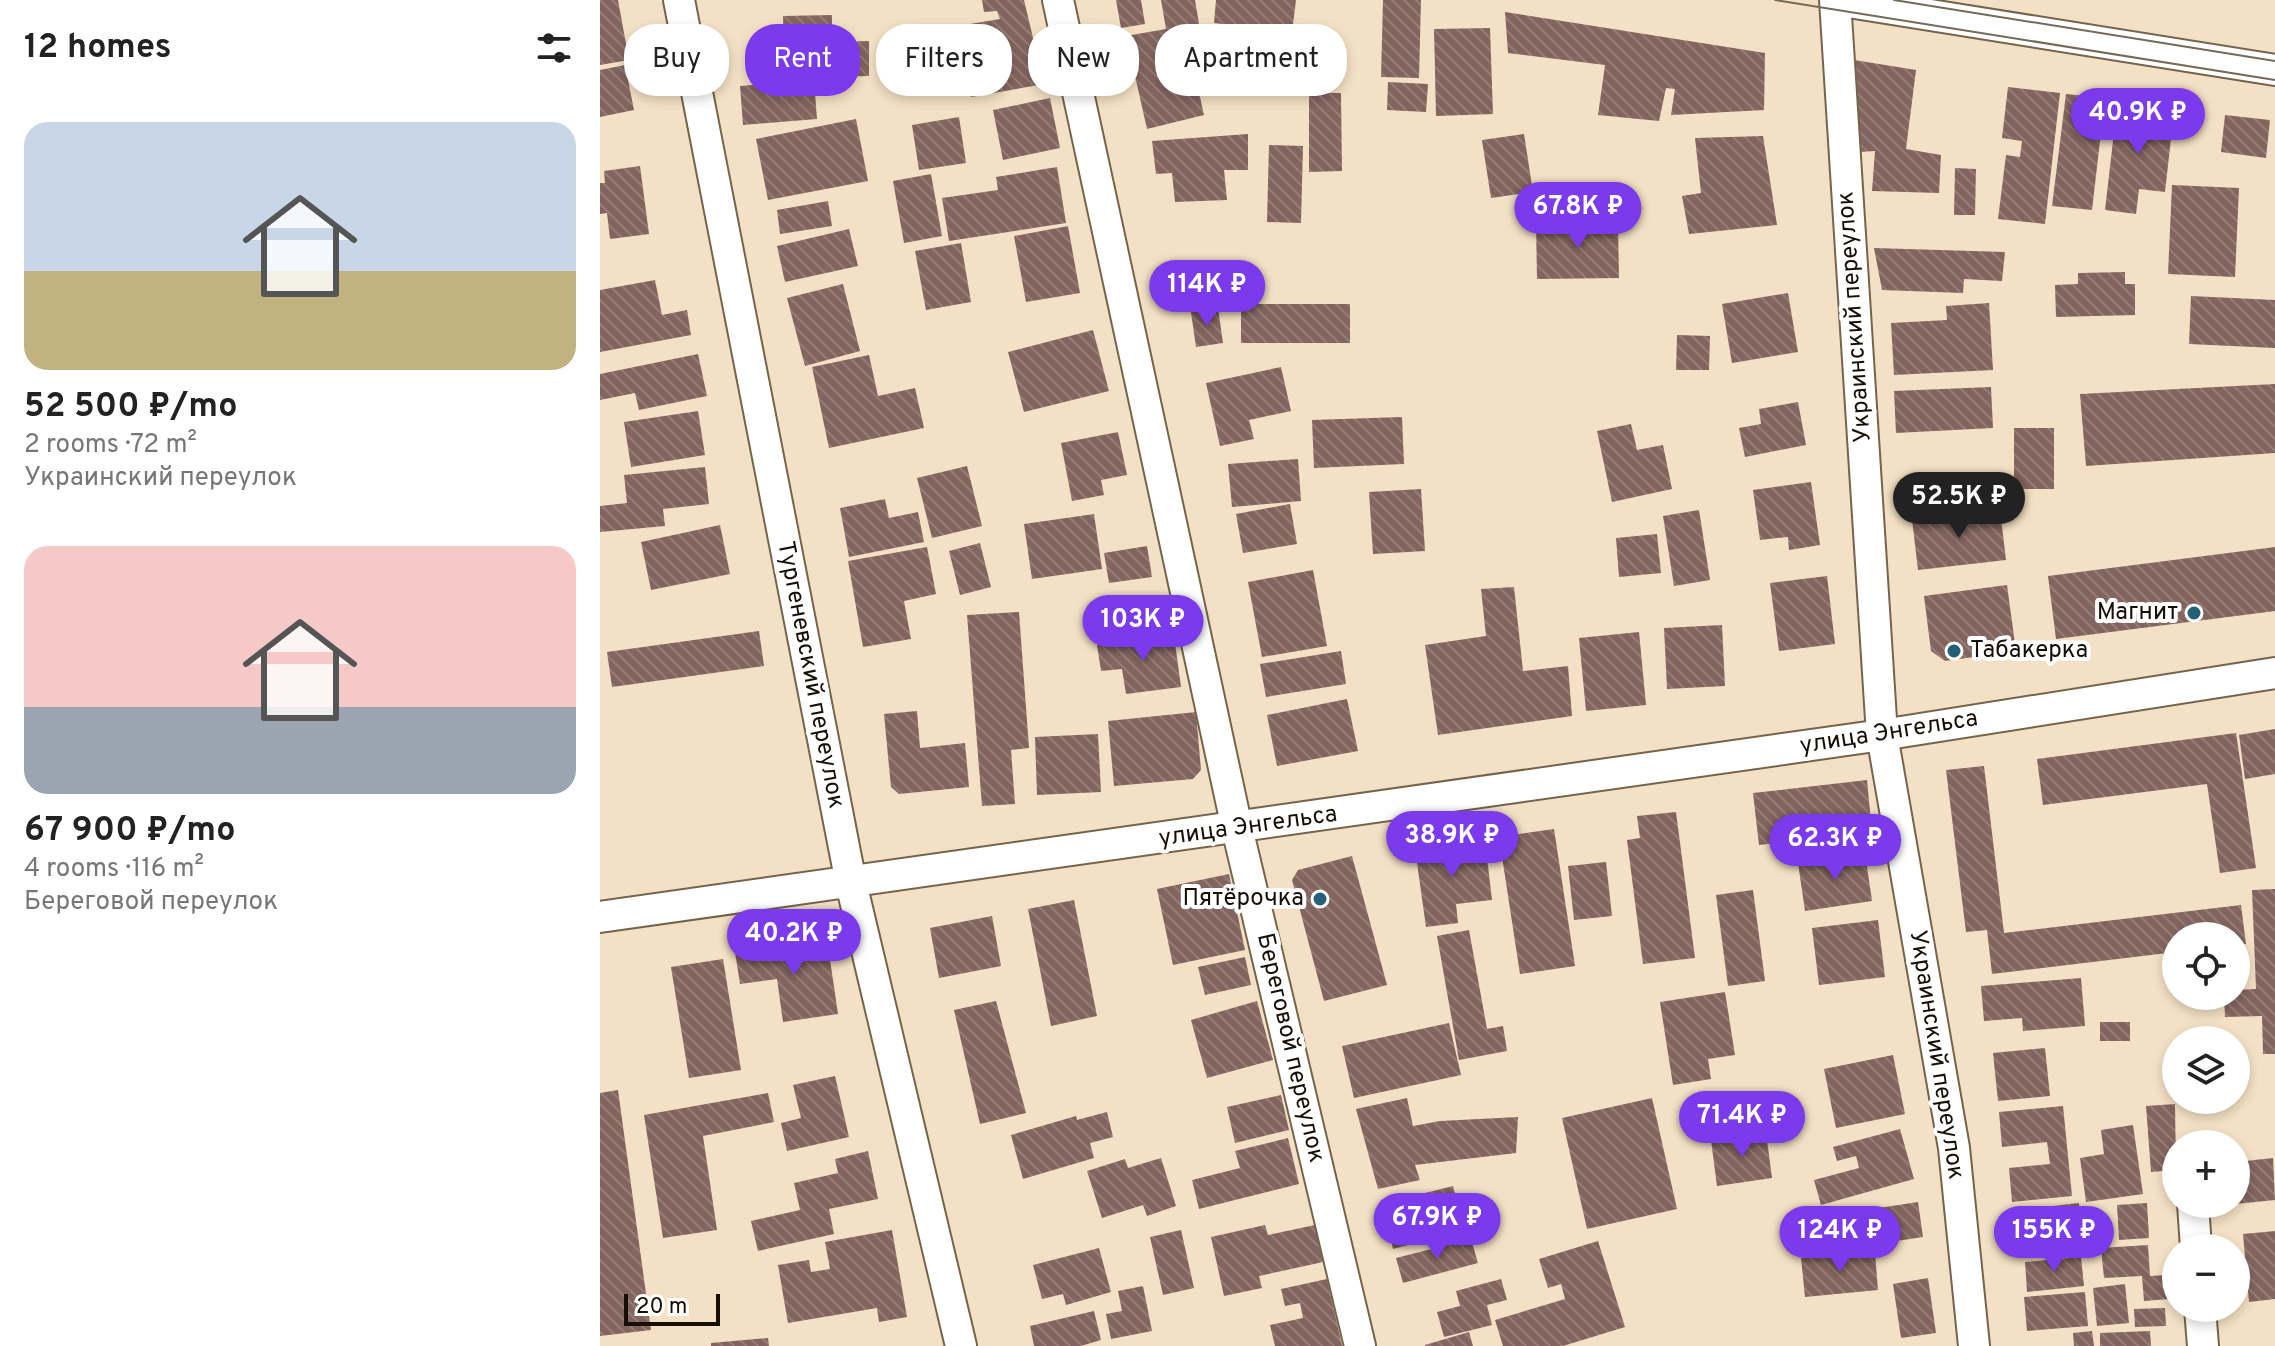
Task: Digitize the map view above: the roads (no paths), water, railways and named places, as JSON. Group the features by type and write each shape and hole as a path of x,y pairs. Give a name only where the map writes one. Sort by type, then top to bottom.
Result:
{"street":[{"name":"Тургеневский переулок","path":"679,0 851,883 961,1346"},
{"name":"Береговой переулок","path":"1058,0 1237,828 1360,1346"},
{"path":"1835,0 2275,70"},
{"name":"Украинский переулок","path":"1835,0 1882,735 1954,1148 1974,1346"},
{"name":"улица Энгельса","path":"600,917 1882,735 2275,673"},
{"path":"2201,1322 2203,1346"}],"tram line":[{"path":"1775,0 2275,80"},
{"path":"1894,0 2275,61"}],"place":[{"name":"Магнит","path":"2194,613"},
{"name":"Табакерка","path":"1954,651"},
{"name":"Пятёрочка","path":"1320,899"}]}
